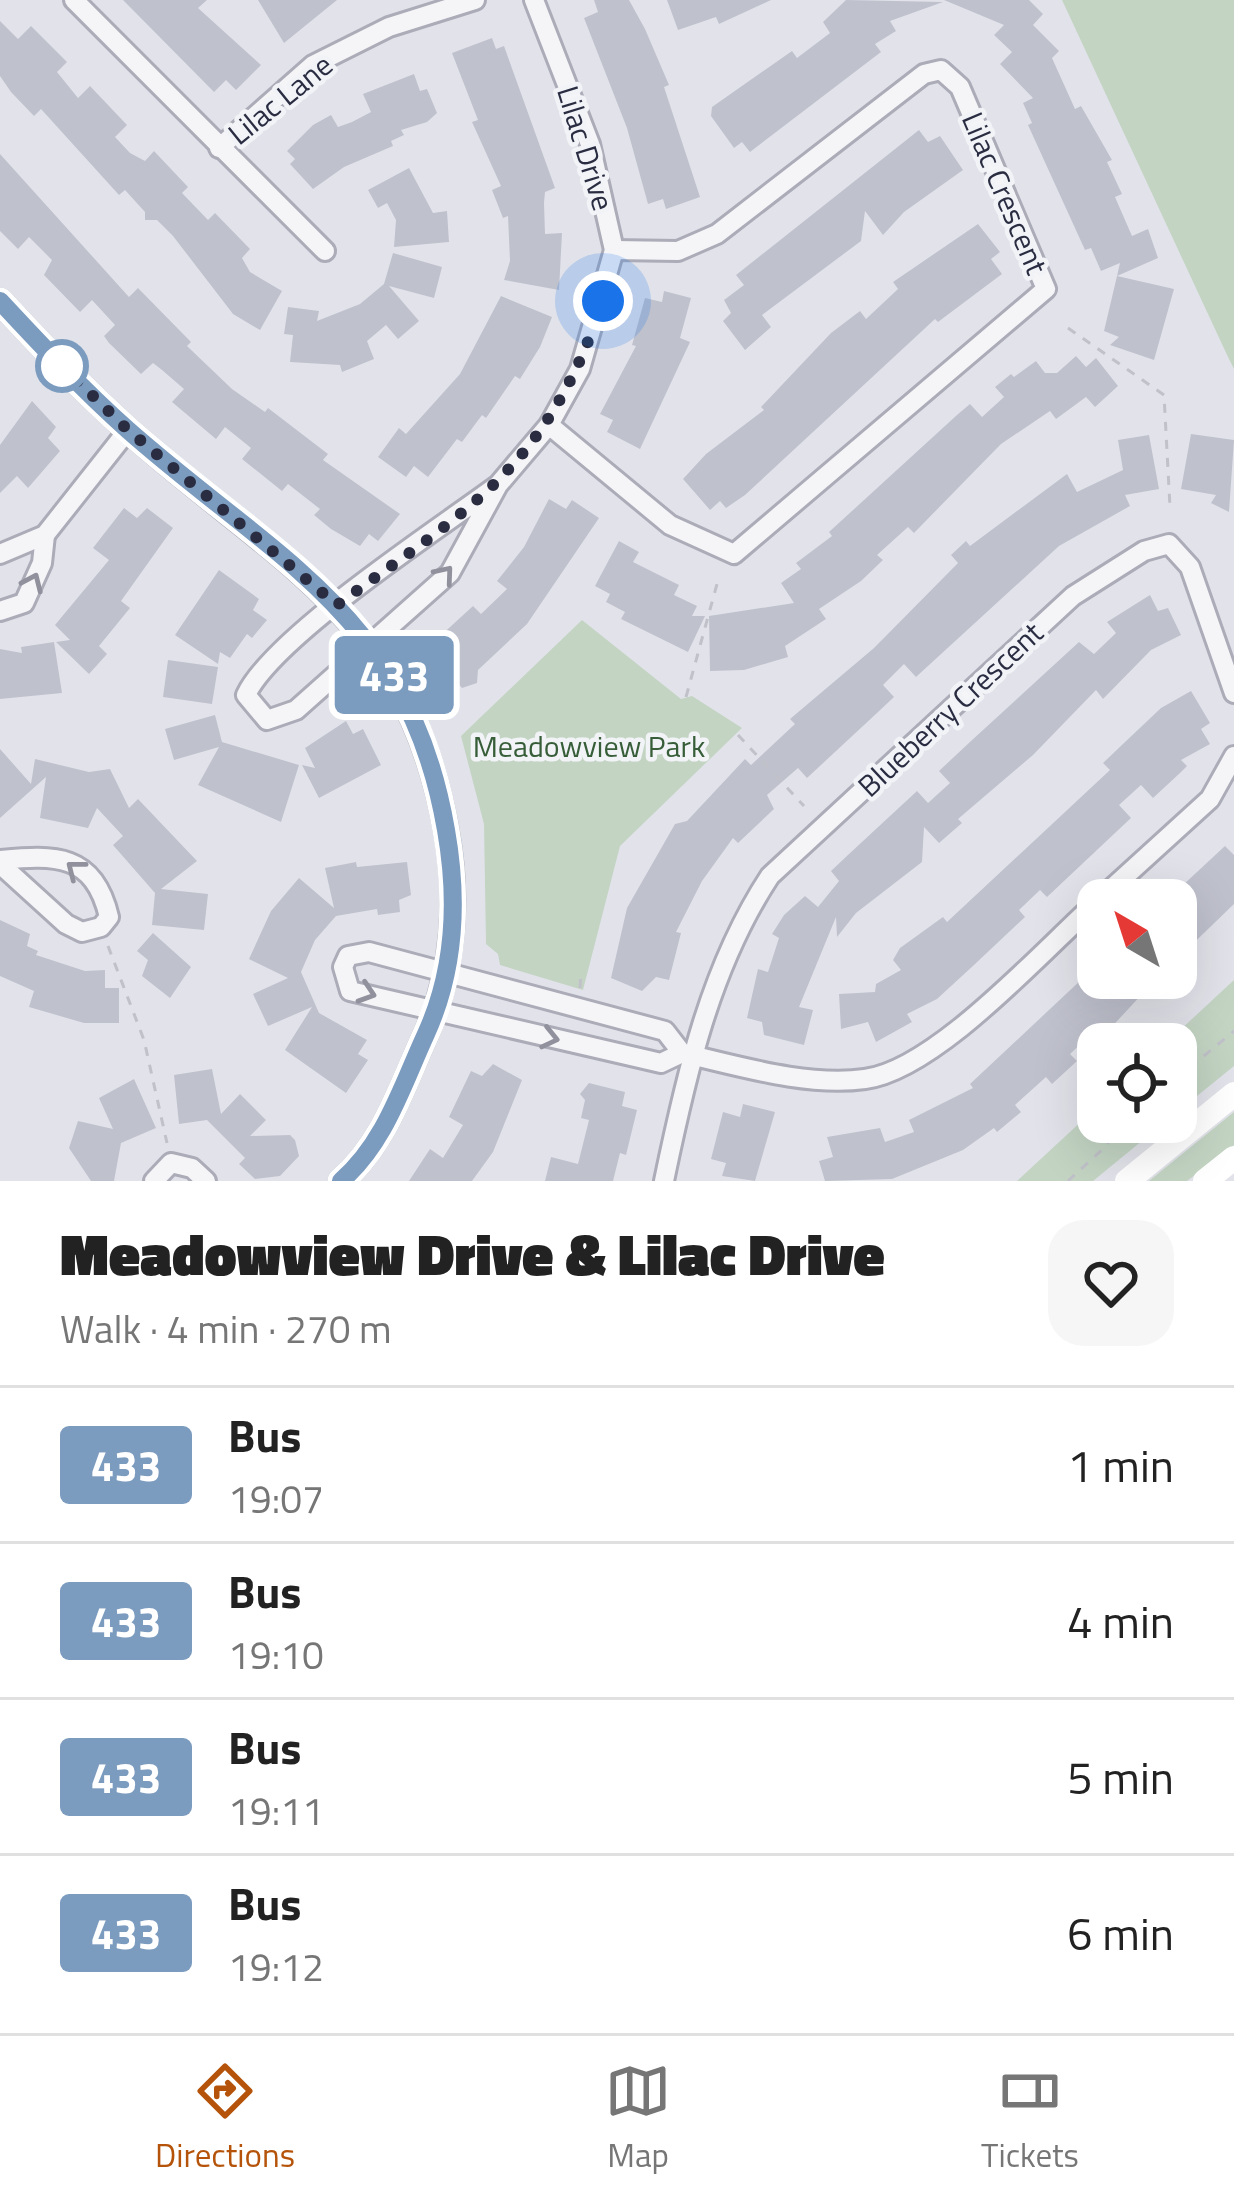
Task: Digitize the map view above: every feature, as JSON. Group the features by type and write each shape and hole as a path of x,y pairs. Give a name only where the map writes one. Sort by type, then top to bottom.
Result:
{"main road":[{"path":"1127,1181 1234,1094"},
{"path":"1204,1181 1234,1158"}],"street":[{"name":"Lilac Lane","path":"74,0 325,251"},
{"name":"Lilac Lane","path":"219,148 313,64 388,27 475,0"},
{"name":"Lilac Drive","path":"498,485 337,605 254,678 247,695 256,710 267,720 296,710 450,573 498,485 549,424 580,369 614,250 590,145 534,0"},
{"name":"Lilac Crescent","path":"549,424 670,525 734,554 1046,289 960,87 941,70 924,74 717,234 678,251 614,250"},
{"path":"0,301 128,430 337,605 394,675 417,725 444,814 453,866 446,973 436,1012 371,1156 341,1181"},
{"path":"0,554 45,535 128,430"},
{"path":"0,610 15,610 24,603 41,563 45,535"},
{"name":"Blueberry Crescent","path":"664,1181 688,1054 735,929 770,876 1073,596 1144,551 1169,544 1190,566 1234,693"},
{"path":"1121,879 1210,799 1234,756"},
{"path":"56,855 71,862 104,896 109,917 101,927 82,932 66,924 0,862 56,855"},
{"path":"688,1054 665,1031 369,952 349,956 343,967 350,991 661,1063 688,1054 823,1080 868,1079 926,1056 1077,919"},
{"path":"154,1181 171,1162 192,1168 206,1181"}],"path":[{"path":"1068,328 1164,395 1170,507"},
{"path":"686,697 717,584"},
{"path":"738,734 804,806"},
{"path":"101,927 144,1040 171,1162"},
{"path":"1197,1061 1234,1031"},
{"path":"1068,1181 1108,1143"}],"green space":[{"path":"1062,0 1234,0 1234,369 1228,357"},
{"name":"Meadowview Park","path":"582,620 681,699 692,696 742,728 620,846 583,990 500,965 498,954 486,944 484,824 461,736"},
{"path":"1234,980 1234,1066 1197,1096 1197,1023 1188,1023"},
{"path":"1234,1112 1234,1145 1187,1181 1149,1181 1197,1143"},
{"path":"1077,1125 1077,1143 1139,1143 1093,1181 1017,1181"}],"building":[{"path":"123,0 207,0 198,8 261,65 236,90 226,80 214,92"},
{"path":"258,0 337,0 284,43"},
{"path":"594,0 629,0 645,29 669,85 664,87 700,197 666,209 663,199 648,204 627,128 584,18 598,12"},
{"path":"667,0 771,0 719,24 716,17 678,30"},
{"path":"846,0 943,2 890,21 896,31 875,44 881,52 750,152 742,142 734,148 711,116 712,107 792,51 797,58 830,33 823,22"},
{"path":"944,0 1029,0 1043,14 1033,25 1059,51 1052,58 1075,109 1081,106 1112,160 1107,162 1122,194 1115,197 1132,236 1148,229 1158,258 1117,276 1120,263 1101,271 1091,248 1085,250 1028,125 1032,123 1023,103 1033,98 1000,64 1012,52 994,35 1004,25"},
{"path":"0,21 18,39 31,26 67,62 57,72 78,98 90,86 127,125 115,137 130,153 145,161 154,151 188,187 182,193 208,220 215,213 250,249 242,258 250,272 282,291 260,330 233,314 173,236 157,220 145,220 145,212 125,190 119,195 41,109 34,116 11,92 0,76"},
{"path":"492,38 496,49 504,46 555,188 545,192 545,234 562,233 559,290 504,280 510,261 508,216 503,218 492,190 501,186 472,122 478,120 452,53"},
{"path":"414,74 437,113 427,122 401,130 404,135 391,141 393,146 344,167 313,189 290,164 295,159 287,151 313,125 331,115 338,127 352,122 371,112 363,94"},
{"path":"919,130 928,142 940,136 963,170 904,212 883,235 865,211 861,241 762,315 771,327 745,350 723,321 731,313 724,300 744,285 736,275"},
{"path":"0,154 129,297 138,288 191,342 187,346 232,389 265,412 268,408 328,454 323,460 400,514 378,541 369,534 360,546 331,529 314,515 320,509 288,484 282,491 242,459 251,448 225,427 216,439 172,402 184,389 162,370 153,363 141,374 109,343 104,336 115,325 92,300 80,312 44,275 52,260 29,237 18,249 0,231"},
{"path":"409,168 433,213 447,211 449,242 394,247 396,220 387,203 378,208 368,190"},
{"path":"978,224 1000,252 991,259 1002,274 938,322 935,319 745,495 726,508 720,501 710,510 683,479 706,454 764,410 761,407 831,333 860,311 866,319 898,289 893,282"},
{"path":"393,253 442,267 434,298 389,286 419,321 398,339 386,325 367,341 374,359 342,372 340,365 290,362 293,335 284,334 288,307 319,311 317,321 360,304 384,284"},
{"path":"1117,276 1174,289 1154,360 1110,345 1119,337 1104,331"},
{"path":"664,291 691,298 680,338 690,342 640,449 607,432 613,420 600,414 636,346 632,345 645,298 662,302"},
{"path":"501,296 552,317 540,347 520,379 515,376 486,418 482,415 462,442 457,439 428,477 414,466 406,477 378,457 399,428 406,434 460,374"},
{"path":"1076,356 1086,367 1096,358 1118,386 1095,407 1086,397 1056,419 1050,411 1001,444 914,533 908,527 877,555 883,560 861,581 819,609 826,619 785,646 788,657 744,670 710,671 709,616 794,603 781,583 801,569 796,563 832,536 829,532 957,415 970,404 982,417 1004,397 995,387 1036,361 1045,373 1057,373"},
{"path":"32,401 56,427 48,438 60,451 28,488 17,476 0,493 0,445"},
{"path":"1191,434 1234,440 1229,512 1211,503 1216,495 1181,489"},
{"path":"1149,435 1159,489 1125,495 1130,506 1059,546 916,677 904,664 883,685 894,697 807,778 798,768 767,795 774,809 738,843 733,838 702,881 676,932 681,933 669,980 656,977 642,991 611,978 627,908 675,824 687,821 745,759 751,765 795,724 790,719 874,648 958,563 951,555 966,541 970,546 1067,474 1077,492 1123,470 1118,440"},
{"path":"549,499 566,509 572,500 599,518 527,624 478,670 477,683 462,688 439,662 445,648 437,639 473,606 481,614 507,589 497,581 524,547"},
{"path":"124,508 137,518 147,508 173,528 121,601 130,608 99,646 107,654 89,674 56,642 70,640 55,625 109,560 93,548"},
{"path":"619,541 639,552 633,562 679,585 674,595 697,606 692,616 705,616 688,652 621,619 625,612 606,602 610,594 595,586"},
{"path":"219,570 259,599 253,610 267,620 252,638 247,634 230,658 220,652 218,664 175,635"},
{"path":"1150,595 1158,611 1168,608 1181,635 1151,650 1103,699 1096,690 1033,755 958,819 962,823 939,843 924,827 922,862 856,913 837,937 836,917 799,1007 813,1010 804,1045 764,1035 762,1022 747,1018 758,969 768,972 779,938 772,934 784,915 805,896 818,907 839,881 831,871 849,854 917,791 928,803 950,783 939,771 971,741 1079,642 1094,654 1116,633 1107,622"},
{"path":"54,642 62,693 0,699 0,649 22,653 21,647"},
{"path":"168,660 218,667 212,704 163,697"},
{"path":"1191,691 1210,723 1201,729 1210,744 1181,760 1187,766 1180,773 1153,798 1141,785 1119,805 1131,818 1047,897 1040,890 1019,910 1025,917 974,965 937,999 907,1014 912,1022 876,1042 868,1022 841,1029 839,994 875,992 876,984 901,970 893,960 900,948 943,917 947,922 1110,770 1103,763 1124,743 1161,708"},
{"path":"215,715 222,742 299,765 281,822 198,785 219,747 174,760 165,729"},
{"path":"346,721 353,734 363,729 381,765 319,798 302,765 315,768 305,748"},
{"path":"0,749 31,784 35,759 89,772 110,769 129,808 138,799 197,861 161,889 208,894 204,930 152,925 155,893 113,845 123,836 97,808 88,828 40,818 46,777 0,818"},
{"path":"1225,846 1234,855 1234,904 1197,940 1197,879 1189,879"},
{"path":"356,862 357,867 407,862 411,895 399,900 400,912 378,915 377,909 336,916 315,940 301,972 319,1013 367,1040 358,1054 368,1060 346,1093 285,1050 312,1007 268,1026 253,994 288,978 249,959 271,911 299,878 334,908 325,868"},
{"path":"0,920 30,934 27,946 38,951 36,955 85,971 105,970 105,988 119,988 119,1023 84,1023 29,1007 34,991 0,976"},
{"path":"153,933 191,967 170,998 142,976 148,960 137,951"},
{"path":"1077,984 1077,999 1138,999 1115,1023 1077,1023 1077,1047 1070,1054 1077,1061 1052,1084 1046,1077 1015,1105 1021,1112 997,1132 994,1128 963,1150 892,1179 825,1181 819,1161 833,1157 827,1137 880,1128 885,1142 914,1132 909,1120 973,1088 970,1084"},
{"path":"493,1064 522,1080 493,1152 472,1181 409,1181 430,1149 443,1158 463,1125 449,1117 471,1071 482,1076"},
{"path":"212,1069 221,1114 240,1094 266,1120 250,1136 290,1135 295,1140 299,1156 280,1176 255,1179 239,1164 245,1158 207,1120 179,1124 174,1075"},
{"path":"134,1079 156,1128 121,1143 114,1181 91,1181 69,1148 78,1121 113,1129 99,1098"},
{"path":"589,1083 625,1092 622,1106 637,1110 626,1155 620,1153 613,1181 545,1181 551,1157 578,1164 589,1120 581,1118 585,1100 580,1094"},
{"path":"743,1104 775,1112 755,1181 722,1176 726,1163 711,1159 723,1112 740,1117"}],"bus line":[{"name":"433","path":"0,301 128,430 337,605 394,675 417,725 444,814 453,866 446,973 436,1012 371,1156 341,1181"}],"route":[{"path":"62,366 128,430 337,605 498,485 549,424 580,369 603,301"}]}
